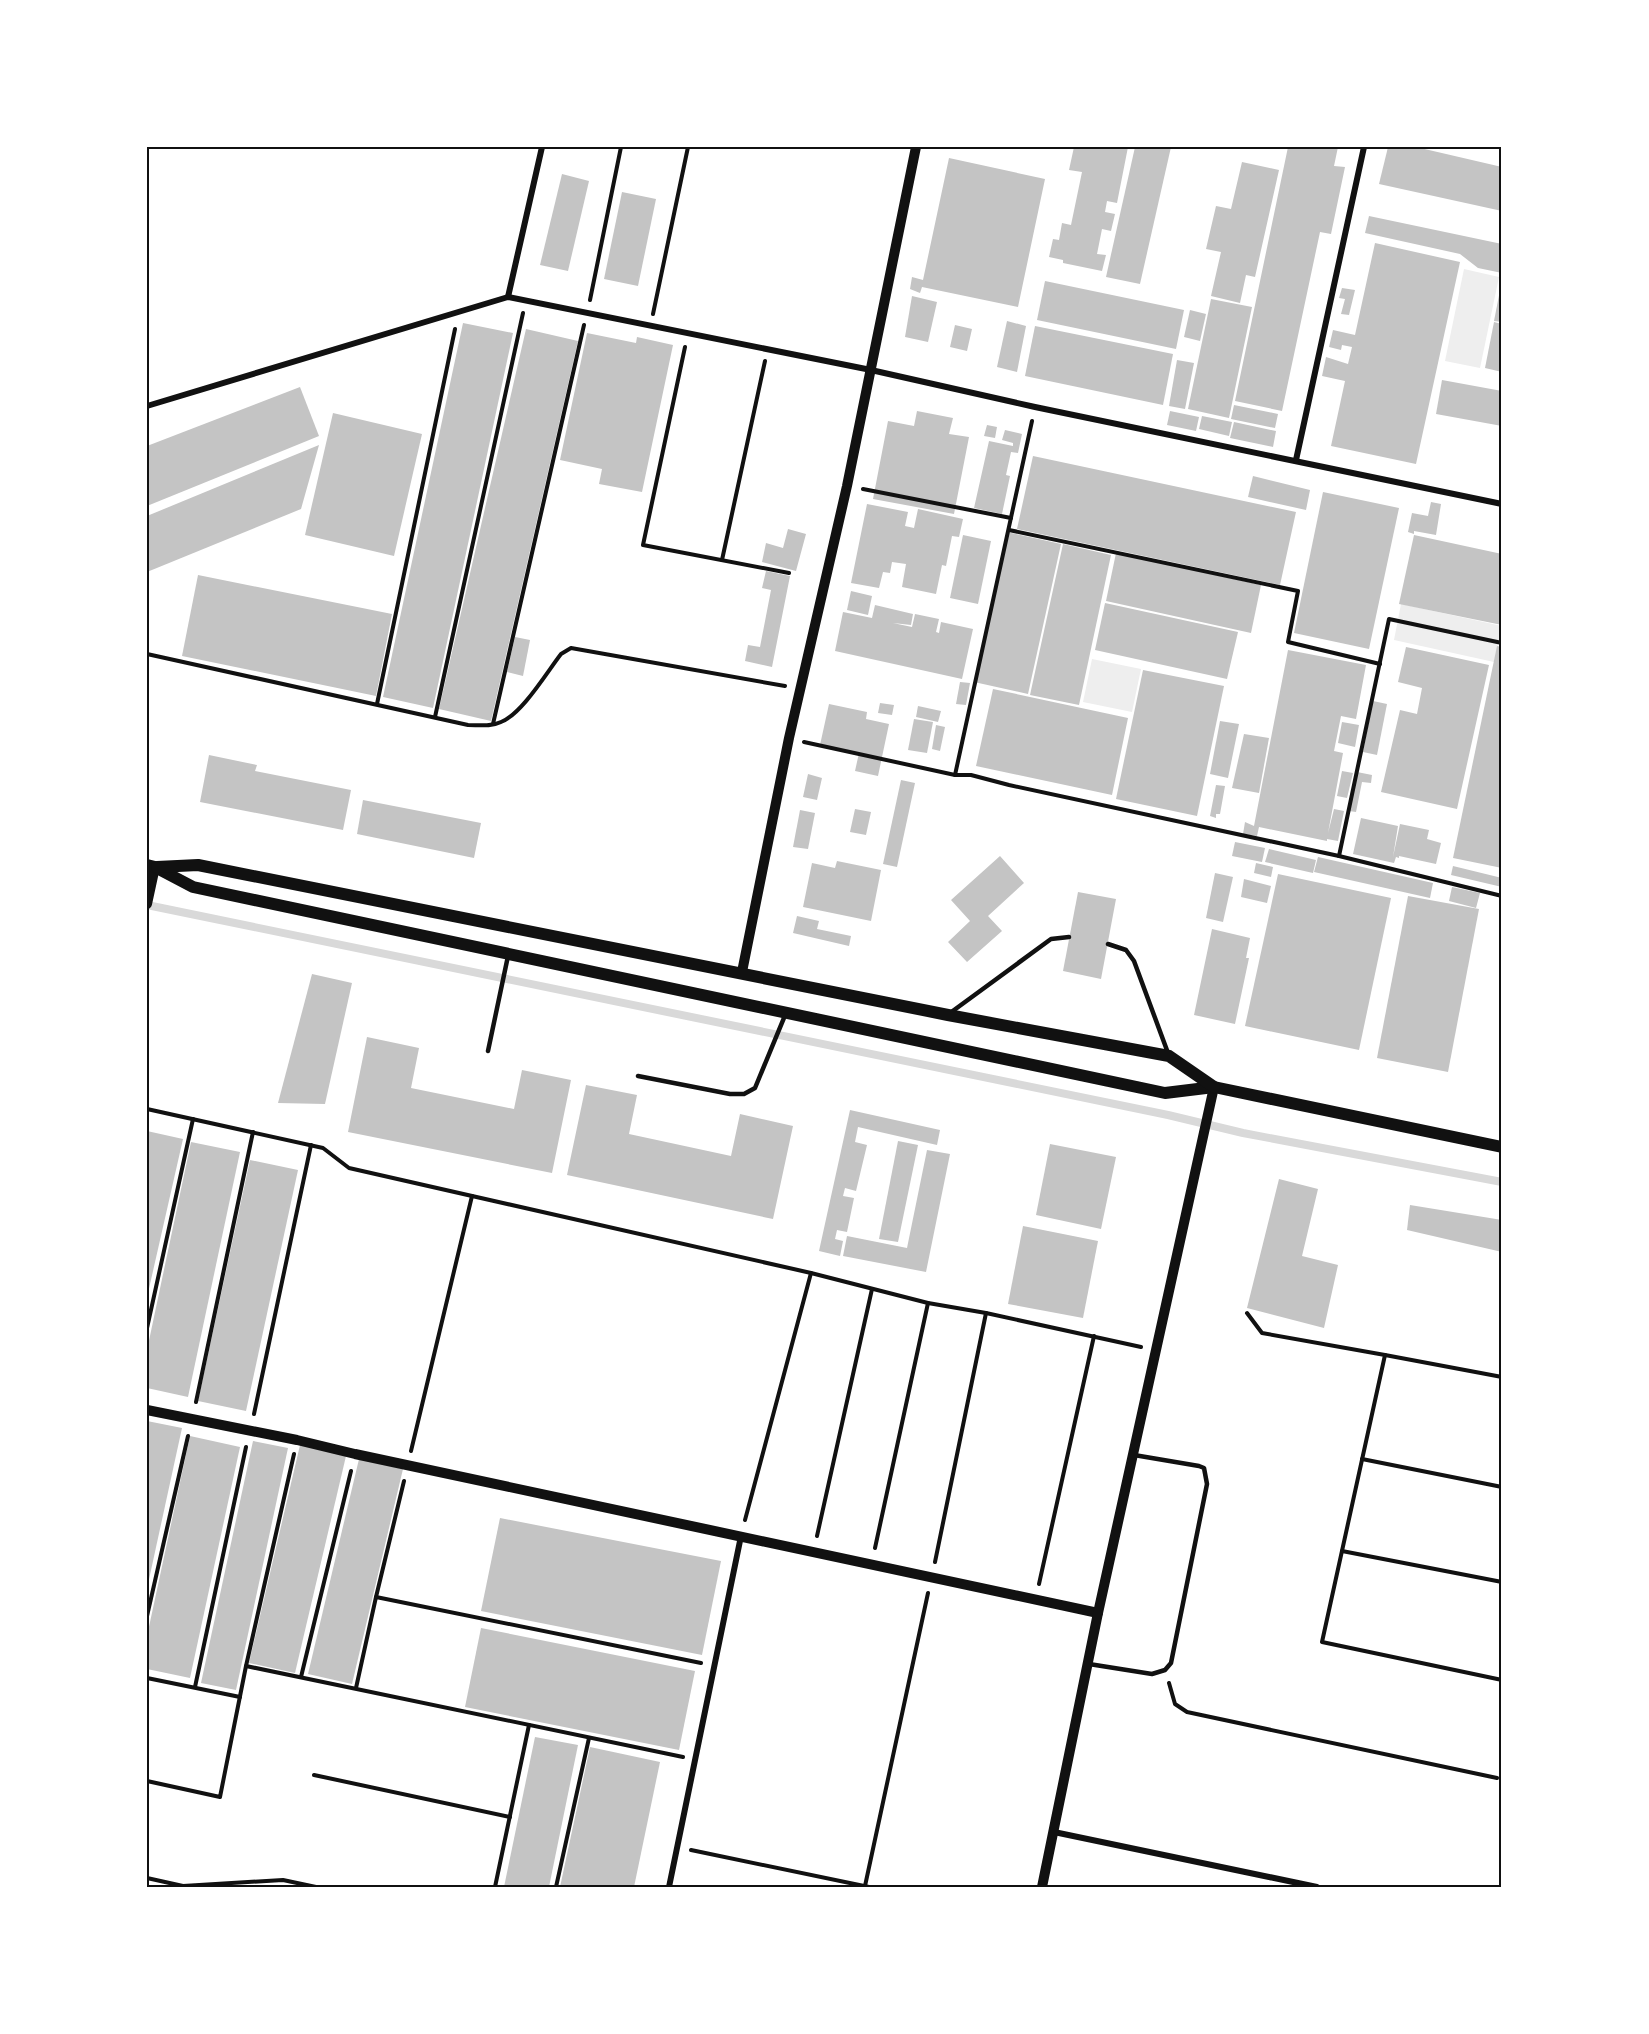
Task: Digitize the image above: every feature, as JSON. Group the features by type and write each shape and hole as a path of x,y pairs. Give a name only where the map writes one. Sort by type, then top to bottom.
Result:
{"main road":[{"path":"151,866 198,865 948,1015 1169,1056 1214,1087"},
{"path":"151,866 193,887 1165,1093 1214,1087 1502,1148"}],"street":[{"path":"508,297 542,147"},
{"path":"742,972 789,738 847,486 916,147"},
{"path":"1296,460 1364,147"},
{"path":"147,406 508,297 871,370 1035,407 1502,504"},
{"path":"147,904 151,866"},
{"path":"1042,1887 1098,1613 1214,1087"},
{"path":"147,1410 297,1440 1098,1613"},
{"path":"669,1887 741,1536"},
{"path":"1054,1832 1317,1887"}],"lane":[{"path":"948,1015 1051,939 1069,937"},
{"path":"1108,944 1126,950 1134,962 1169,1056"},
{"path":"488,1051 508,954"},
{"path":"638,1076 730,1094 744,1094 755,1088 786,1013"},
{"path":"1088,1664 1152,1674 1165,1670 1171,1663 1207,1484 1206,1474 1204,1468 1199,1466 1134,1455"}],"path":[{"path":"493,725 587,314 621,147"},
{"path":"651,326 688,147"},
{"path":"435,717 526,300"},
{"path":"378,704 459,311"},
{"path":"688,333 643,545 789,573"},
{"path":"722,560 767,350"},
{"path":"955,775 1035,407"},
{"path":"847,486 1011,518"},
{"path":"1009,530 1298,591 1288,642 1380,664"},
{"path":"1339,856 1389,619 1502,643"},
{"path":"147,654 468,725 493,725 503,722 514,714 561,654 572,648 800,688"},
{"path":"789,738 955,775 971,775 1339,856 1502,896"},
{"path":"147,1109 322,1148 349,1168 811,1273 928,1303 986,1313 1156,1350"},
{"path":"147,1328 193,1119"},
{"path":"147,1616 192,1419 253,1132"},
{"path":"195,1687 311,1145"},
{"path":"356,1688 472,1196"},
{"path":"741,1536 811,1273"},
{"path":"813,1551 872,1289"},
{"path":"872,1563 928,1303"},
{"path":"677,1847 867,1886 986,1313"},
{"path":"1247,1313 1262,1333 1502,1377"},
{"path":"1035,1599 1094,1336"},
{"path":"1385,1355 1322,1642 1502,1680"},
{"path":"147,1781 220,1797 246,1666 297,1440"},
{"path":"301,1677 355,1454"},
{"path":"1362,1459 1502,1486"},
{"path":"1342,1551 1502,1582"},
{"path":"376,1597 715,1666"},
{"path":"246,1666 695,1760"},
{"path":"1165,1670 1175,1704 1186,1712 1497,1778"},
{"path":"147,1678 240,1697"},
{"path":"495,1887 529,1725"},
{"path":"556,1887 589,1738"},
{"path":"314,1775 510,1817"},
{"path":"147,1878 183,1887 283,1880 316,1887"}],"shaded area":[{"path":"1464,269 1499,277 1480,368 1445,361"},
{"path":"1401,604 1502,626 1494,662 1394,640"},
{"path":"1092,659 1141,669 1132,712 1083,702"}],"building":[{"path":"1074,147 1128,147 1117,203 1107,201 1105,212 1115,214 1111,231 1102,229 1097,254 1106,255 1102,271 1063,263 1063,260 1049,257 1053,239 1059,240 1062,223 1071,225 1082,172 1069,170"},
{"path":"1135,147 1171,147 1140,284 1106,277"},
{"path":"1288,147 1338,147 1334,166 1345,167 1331,234 1320,232 1282,411 1235,401"},
{"path":"1388,147 1416,147 1502,167 1502,211 1379,184"},
{"path":"949,158 1045,179 1018,307 922,287 920,293 910,289 912,277 923,280"},
{"path":"1242,162 1279,170 1255,277 1246,275 1240,303 1211,296 1221,252 1206,249 1216,206 1231,209"},
{"path":"562,174 589,181 568,271 540,265"},
{"path":"622,192 656,199 638,286 604,279"},
{"path":"1369,216 1502,244 1502,273 1478,268 1460,254 1365,233"},
{"path":"1375,243 1460,262 1416,464 1331,446 1345,381 1322,376 1326,357 1348,364 1352,347 1342,345 1341,350 1329,347 1333,330 1355,335"},
{"path":"1045,281 1184,310 1176,349 1037,320"},
{"path":"1502,286 1502,322 1494,321"},
{"path":"1342,288 1355,290 1349,315 1341,314 1345,299 1339,298"},
{"path":"912,296 937,302 928,342 905,337"},
{"path":"1211,299 1252,307 1229,418 1188,409"},
{"path":"1190,310 1206,314 1200,341 1184,337"},
{"path":"1007,321 1026,326 1017,372 997,367"},
{"path":"1494,322 1502,324 1502,372 1485,368"},
{"path":"463,323 513,333 433,708 383,697"},
{"path":"955,325 972,329 967,351 950,347"},
{"path":"1035,326 1173,354 1163,405 1025,376"},
{"path":"526,329 578,341 491,721 439,709"},
{"path":"587,333 636,343 637,337 673,345 642,492 599,484 602,469 560,460"},
{"path":"1177,360 1194,363 1185,409 1169,406"},
{"path":"1442,380 1502,391 1502,426 1436,414"},
{"path":"300,387 319,436 147,506 147,446"},
{"path":"1234,405 1278,414 1275,428 1231,419"},
{"path":"917,411 953,418 949,434 969,437 954,514 873,499 888,421 914,426"},
{"path":"1170,411 1199,417 1196,431 1167,425"},
{"path":"333,413 422,434 394,556 305,535"},
{"path":"1202,416 1232,422 1229,436 1199,429"},
{"path":"1234,422 1276,431 1273,447 1230,438"},
{"path":"987,425 997,427 995,438 984,436"},
{"path":"1005,430 1022,434 1018,453 1011,452 1006,475 1010,476 1002,514 974,508 989,441 1013,446 1013,443 1002,440"},
{"path":"319,445 301,509 147,572 147,516"},
{"path":"1033,456 1296,512 1280,585 1017,529"},
{"path":"1253,476 1310,490 1306,510 1248,497"},
{"path":"1323,492 1399,508 1369,649 1294,633"},
{"path":"1431,502 1441,504 1436,535 1408,532 1412,513 1428,516"},
{"path":"867,504 908,512 905,526 914,528 918,509 963,519 959,537 952,536 946,566 942,565 936,594 902,587 906,564 892,562 890,573 883,572 879,588 851,583"},
{"path":"788,529 806,534 796,571 762,562 766,543 783,548"},
{"path":"1007,532 1061,544 1028,694 974,682"},
{"path":"963,535 991,541 978,604 950,598"},
{"path":"1414,535 1502,554 1502,625 1399,604"},
{"path":"1063,544 1111,555 1079,705 1030,695"},
{"path":"1116,553 1261,585 1251,633 1106,601"},
{"path":"766,571 790,576 772,667 745,661 748,645 760,647 771,590 762,588"},
{"path":"198,575 392,614 376,696 182,656"},
{"path":"851,591 872,596 868,615 847,610"},
{"path":"1105,603 1238,632 1227,679 1095,650"},
{"path":"875,605 913,614 911,625 893,623 912,627 915,614 939,619 936,632 939,633 941,622 973,629 962,679 835,651 843,612 872,618"},
{"path":"515,637 530,640 523,676 507,672"},
{"path":"1497,646 1502,647 1502,868 1453,858"},
{"path":"1406,647 1489,665 1457,809 1381,792 1400,710 1417,714 1422,688 1398,682"},
{"path":"1288,650 1366,665 1356,719 1341,716 1334,751 1343,753 1328,833 1334,809 1344,811 1338,841 1327,839 1327,841 1259,827 1257,836 1243,834 1245,822 1254,826"},
{"path":"1143,670 1224,686 1197,816 1116,799"},
{"path":"960,682 970,683 966,705 956,704"},
{"path":"993,689 1128,718 1112,795 976,766"},
{"path":"1373,701 1387,704 1377,755 1363,752"},
{"path":"880,703 894,705 892,715 878,713"},
{"path":"829,704 867,712 866,719 889,724 878,776 855,771 859,753 820,745"},
{"path":"918,706 941,711 938,722 916,717"},
{"path":"914,719 933,722 927,753 908,750"},
{"path":"1220,721 1239,724 1228,778 1210,774"},
{"path":"1342,722 1359,725 1355,747 1338,743"},
{"path":"936,725 945,727 940,751 932,749"},
{"path":"1244,734 1269,738 1259,793 1232,788"},
{"path":"209,755 257,765 255,771 351,790 343,830 200,802"},
{"path":"1342,771 1353,773 1347,798 1337,796"},
{"path":"1357,772 1372,775 1371,783 1362,782 1356,812 1349,811"},
{"path":"808,774 822,778 817,800 803,797"},
{"path":"901,780 915,783 897,867 883,864"},
{"path":"1216,785 1225,786 1220,814 1216,814 1216,818 1210,816"},
{"path":"363,800 481,823 474,858 357,834"},
{"path":"855,809 871,812 866,835 850,832"},
{"path":"800,810 815,813 808,849 793,847"},
{"path":"1361,818 1398,826 1393,857 1400,824 1429,830 1427,839 1441,843 1436,864 1399,856 1399,858 1396,857 1394,863 1353,854"},
{"path":"1235,842 1265,848 1262,862 1232,856"},
{"path":"1269,849 1316,860 1313,873 1265,862"},
{"path":"1000,856 1024,883 988,916 1002,931 967,962 948,942 970,921 951,900"},
{"path":"1318,857 1433,883 1430,898 1314,872"},
{"path":"837,861 881,870 871,921 803,907 812,863 835,868"},
{"path":"1256,863 1273,867 1271,877 1254,873"},
{"path":"1453,866 1502,878 1502,887 1451,875"},
{"path":"1215,873 1233,877 1223,922 1206,918"},
{"path":"1278,874 1391,898 1359,1050 1245,1026"},
{"path":"1244,879 1271,886 1267,903 1241,897"},
{"path":"1452,887 1480,893 1476,908 1449,901"},
{"path":"1078,892 1116,899 1101,979 1063,971"},
{"path":"1408,896 1479,909 1448,1072 1377,1058"},
{"path":"797,916 819,921 817,929 851,936 849,946 793,933"},
{"path":"1212,929 1250,938 1246,958 1249,958 1235,1024 1194,1015"},
{"path":"312,974 352,983 325,1104 278,1103"},
{"path":"367,1037 419,1048 411,1088 514,1109 522,1070 571,1080 552,1173 348,1132"},
{"path":"586,1085 637,1095 629,1134 731,1156 740,1114 793,1126 773,1219 567,1175"},
{"path":"850,1110 940,1130 937,1145 858,1127 855,1142 867,1145 856,1191 845,1188 843,1196 854,1198 847,1232 837,1230 835,1239 843,1241 840,1256 819,1251"},
{"path":"147,1131 183,1139 148,1293 147,1293"},
{"path":"898,1141 918,1145 898,1242 879,1239"},
{"path":"191,1142 240,1152 188,1397 147,1388 147,1350"},
{"path":"1050,1144 1116,1157 1101,1229 1036,1215"},
{"path":"927,1150 950,1154 926,1272 843,1256 847,1236 907,1248"},
{"path":"250,1160 298,1170 246,1411 198,1401"},
{"path":"1279,1179 1318,1189 1302,1256 1338,1265 1324,1328 1247,1308"},
{"path":"1410,1205 1502,1220 1502,1252 1407,1230"},
{"path":"1023,1226 1098,1241 1083,1318 1008,1304"},
{"path":"147,1421 182,1428 148,1584 147,1584"},
{"path":"190,1436 240,1447 190,1678 147,1669 147,1636"},
{"path":"253,1441 288,1448 236,1690 201,1683"},
{"path":"300,1445 346,1456 295,1673 249,1663"},
{"path":"359,1459 403,1469 352,1684 308,1674"},
{"path":"500,1518 721,1561 702,1655 481,1611"},
{"path":"481,1628 695,1671 679,1750 465,1707"},
{"path":"535,1737 578,1745 549,1887 504,1887"},
{"path":"590,1747 660,1762 634,1887 560,1887"}],"waterway":[{"path":"147,905 1168,1115 1243,1133 1502,1182"}]}
